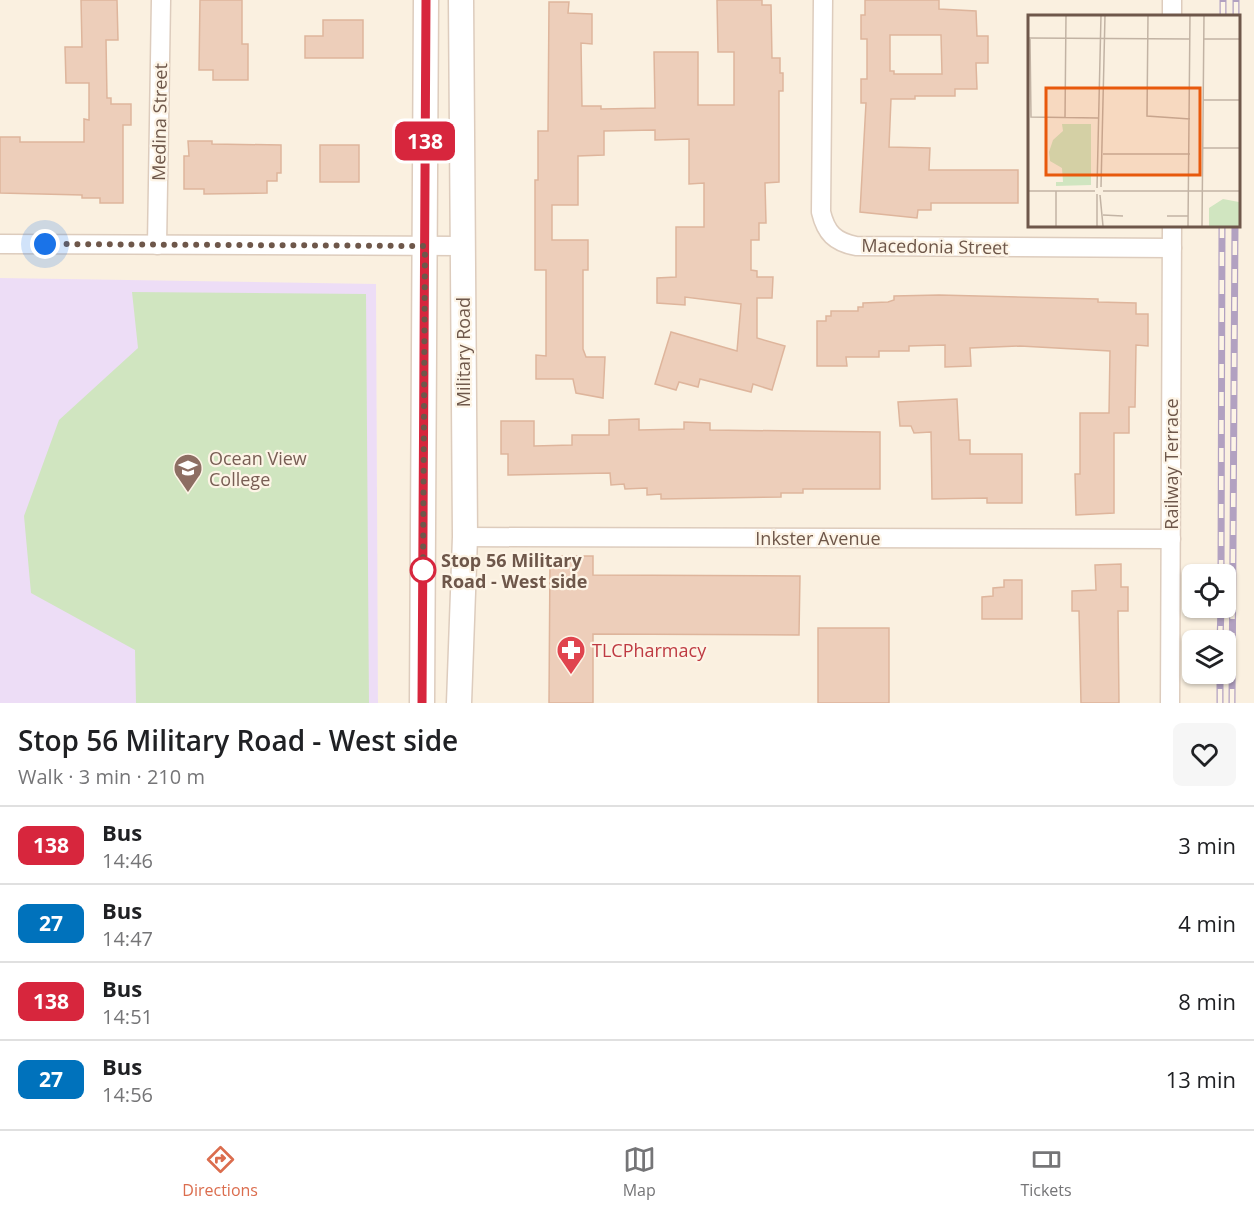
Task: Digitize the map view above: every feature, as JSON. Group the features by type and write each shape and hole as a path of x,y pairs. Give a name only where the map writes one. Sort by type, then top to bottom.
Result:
{"street":[{"name":"Medina Street","path":"157,245 161,0"},
{"path":"422,703 426,0"},
{"name":"Military Road","path":"459,703 465,537 461,0"},
{"name":"Macedonia Street","path":"823,0 821,212 831,236 843,244 856,246 1172,248"},
{"name":"Railway Terrace","path":"1170,703 1172,226"},
{"path":"0,244 462,246"},
{"name":"Inkster Avenue","path":"465,537 1171,539"}],"shaded area":[{"name":"Ocean View College","path":"0,278 376,284 378,703 0,703"}],"green space":[{"name":"Ocean View College","path":"132,292 366,294 369,703 136,703 135,650 31,593 24,516 59,420 138,348"}],"building":[{"path":"81,0 117,0 118,40 106,40 107,98 111,98 111,104 131,104 131,125 123,125 123,203 100,203 100,198 82,198 82,195 0,193 0,137 20,137 20,142 84,142 84,119 89,120 89,83 66,83 65,47 82,47"},
{"path":"200,0 242,0 242,44 248,44 248,80 213,80 213,70 199,70"},
{"path":"717,0 762,0 762,5 771,5 772,58 780,58 780,73 783,73 783,91 779,91 779,182 765,183 766,223 759,223 759,240 751,240 751,270 757,271 757,277 773,277 772,298 757,298 757,338 785,346 772,390 753,384 751,392 700,379 698,387 679,382 676,390 655,384 671,332 737,351 741,304 685,297 685,305 657,303 657,278 676,277 676,227 704,227 704,183 689,184 689,139 655,140 655,130 604,131 604,155 578,156 578,205 552,205 552,240 588,240 588,270 583,270 583,349 586,357 605,357 603,398 576,393 573,379 536,379 536,355 546,356 546,270 535,270 535,180 538,180 538,131 548,131 549,2 569,2 568,13 592,14 592,44 581,43 582,106 601,106 601,109 655,108 654,52 698,52 698,105 734,105 734,52 718,52"},
{"path":"865,0 939,0 939,9 976,11 977,36 988,36 988,63 976,63 977,89 955,89 955,96 915,96 915,99 891,99 889,147 930,148 929,170 1018,170 1018,203 931,203 931,210 918,210 917,218 860,212 866,103 861,103 861,79 867,79 867,39 861,39 861,15 865,15","holes":["890,35 941,35 942,74 894,74 894,71 890,71"]},
{"path":"323,20 363,20 363,58 305,58 305,36 323,36"},
{"path":"188,141 212,141 212,144 281,145 281,173 277,173 277,181 267,181 267,193 204,194 204,189 184,189 184,156 189,156"},
{"path":"320,145 359,145 359,182 320,182"},
{"path":"894,296 1098,299 1098,302 1136,303 1136,314 1148,314 1148,346 1136,345 1135,407 1129,407 1129,433 1114,433 1114,513 1076,515 1075,474 1080,474 1080,413 1109,413 1110,351 1020,346 970,348 971,366 945,367 945,345 909,346 909,351 879,351 879,357 846,357 847,366 817,366 817,321 826,321 826,316 831,316 831,311 858,311 858,307 863,307 863,303 888,302 894,300"},
{"path":"957,399 959,440 970,440 970,454 1022,454 1022,503 987,503 987,498 932,499 931,432 914,433 911,426 900,426 898,402"},
{"path":"639,419 639,430 684,429 684,422 710,423 710,430 880,432 880,489 803,489 803,493 781,493 781,497 661,499 661,494 647,495 647,488 625,489 624,484 611,485 610,473 508,475 508,454 501,454 501,421 534,421 534,446 572,445 572,435 609,435 609,420"},
{"path":"550,556 593,556 593,575 800,576 799,635 593,634 593,703 549,703"},
{"path":"1121,564 1121,587 1128,587 1128,611 1118,611 1119,703 1081,703 1079,611 1072,611 1072,591 1096,590 1095,565"},
{"path":"1004,580 1022,580 1022,619 982,619 982,597 993,596 993,588 1004,587"},
{"path":"818,628 889,628 889,703 818,703"}],"railway":[{"path":"1223,0 1223,15"},
{"path":"1236,0 1236,15"},
{"path":"1221,564 1222,226"},
{"path":"1232,703 1235,226"},
{"path":"1220,630 1221,618"},
{"path":"1220,684 1220,703"}],"bus line":[{"name":"138","path":"422,703 426,0"}],"place":[{"name":"Ocean View College","path":"188,494"},
{"name":"Stop 56 Military Road - West side","path":"423,570"},
{"name":"TLCPharmacy","path":"571,676"}],"route":[{"path":"45,244 425,246 423,570"}]}
